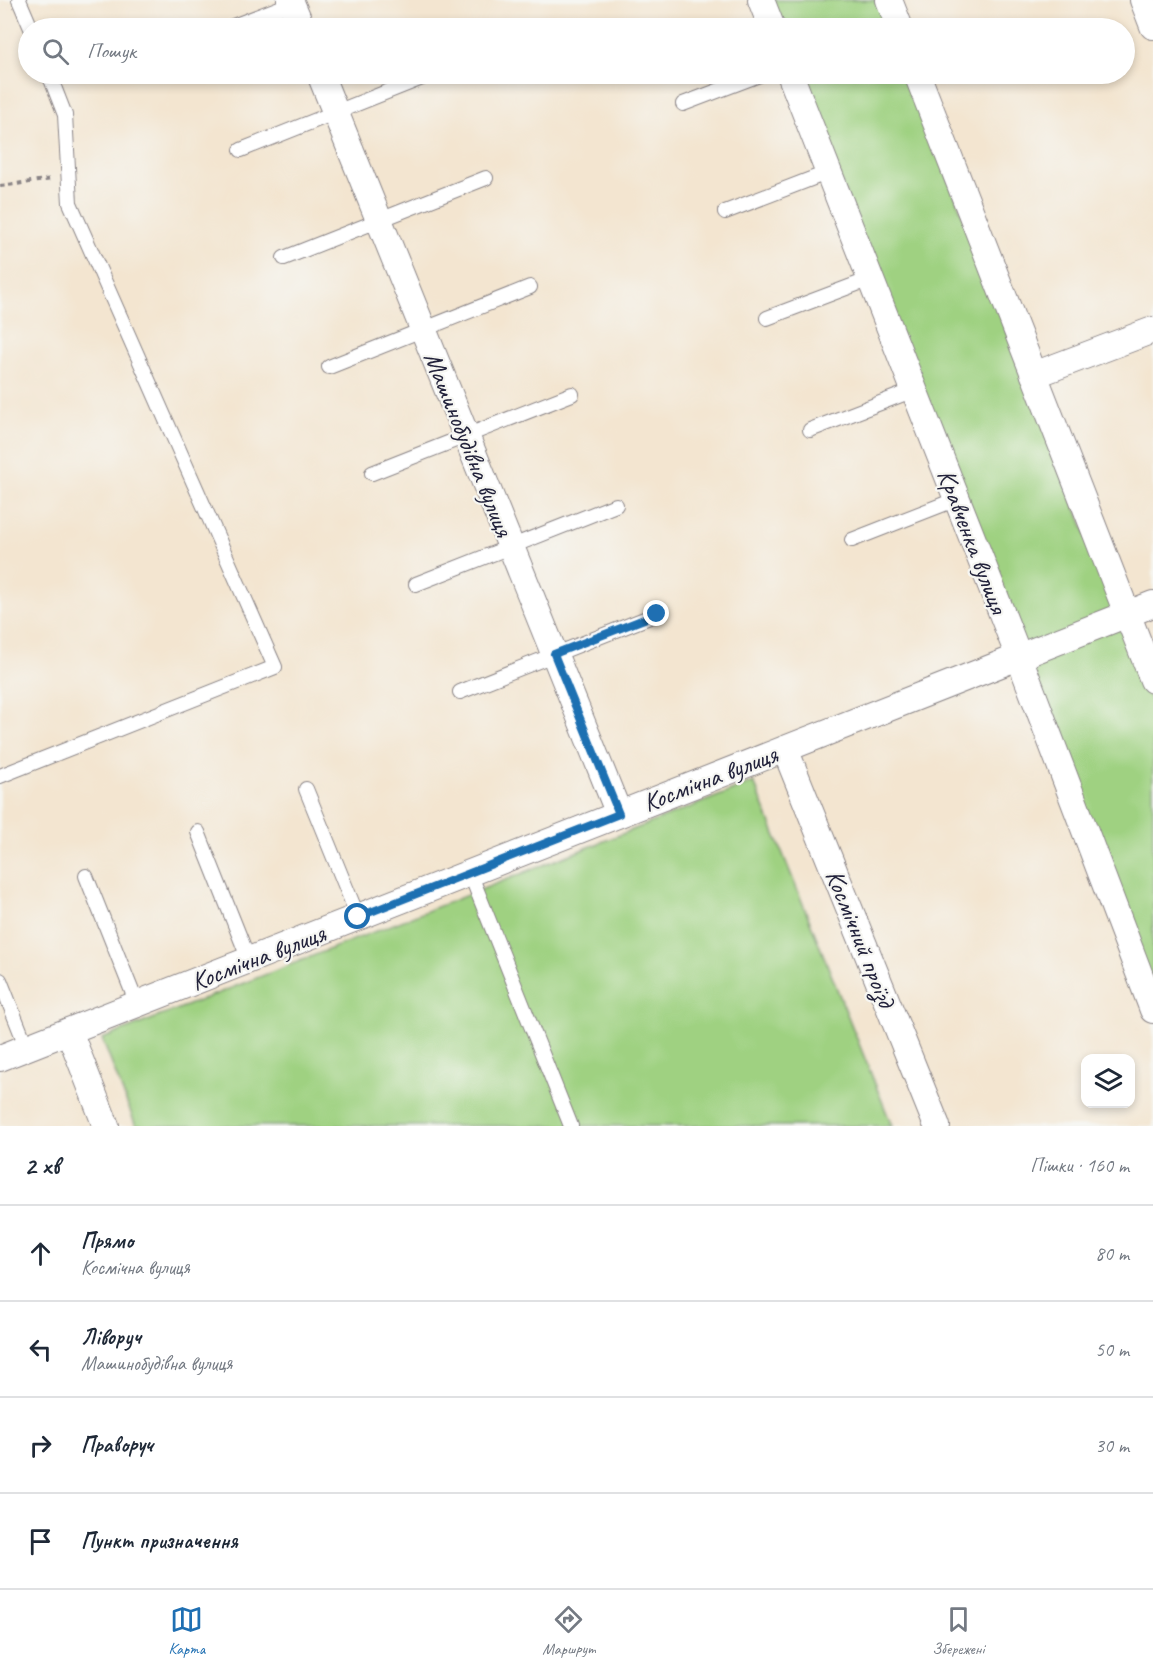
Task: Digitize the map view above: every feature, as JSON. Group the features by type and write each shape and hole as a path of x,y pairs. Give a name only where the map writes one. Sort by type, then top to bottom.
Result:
{"street":[{"path":"761,0 768,18"},
{"path":"889,0 896,18"},
{"path":"1143,0 1153,26"},
{"path":"294,1 299,18"},
{"name":"Машинобудівна вулиця","path":"324,84 619,814"},
{"name":"Кравченка вулиця","path":"794,84 1019,657 1153,1010"},
{"path":"921,84 1153,680"},
{"path":"1034,375 1153,330"},
{"name":"Космічна вулиця","path":"0,1058 1153,604"},
{"name":"Космічний проїзд","path":"785,749 936,1126"},
{"path":"69,1031 106,1126"}],"lane":[{"path":"19,0 27,18"},
{"path":"252,18 294,1"},
{"path":"0,776 275,667 70,203 65,115 53,84"},
{"path":"241,150 407,84"},
{"path":"683,104 736,84"},
{"path":"725,212 828,172"},
{"path":"284,258 486,178"},
{"path":"767,318 870,279"},
{"path":"328,367 530,287"},
{"path":"810,430 914,390"},
{"path":"372,473 572,394"},
{"path":"852,540 957,499"},
{"path":"416,584 616,504"},
{"path":"460,692 657,614"},
{"path":"306,789 358,917"},
{"path":"198,831 249,960"},
{"path":"470,873 571,1126"},
{"path":"86,876 137,1004"},
{"path":"0,980 27,1048"}],"path":[{"path":"0,186 69,177"}],"green space":[{"path":"770,0 880,0 887,18 777,18"},
{"path":"803,84 912,84 1153,707 1153,990"},
{"path":"754,782 892,1126 136,1126 102,1039"}],"route":[{"path":"358,917 619,814 554,654 657,614"}]}
